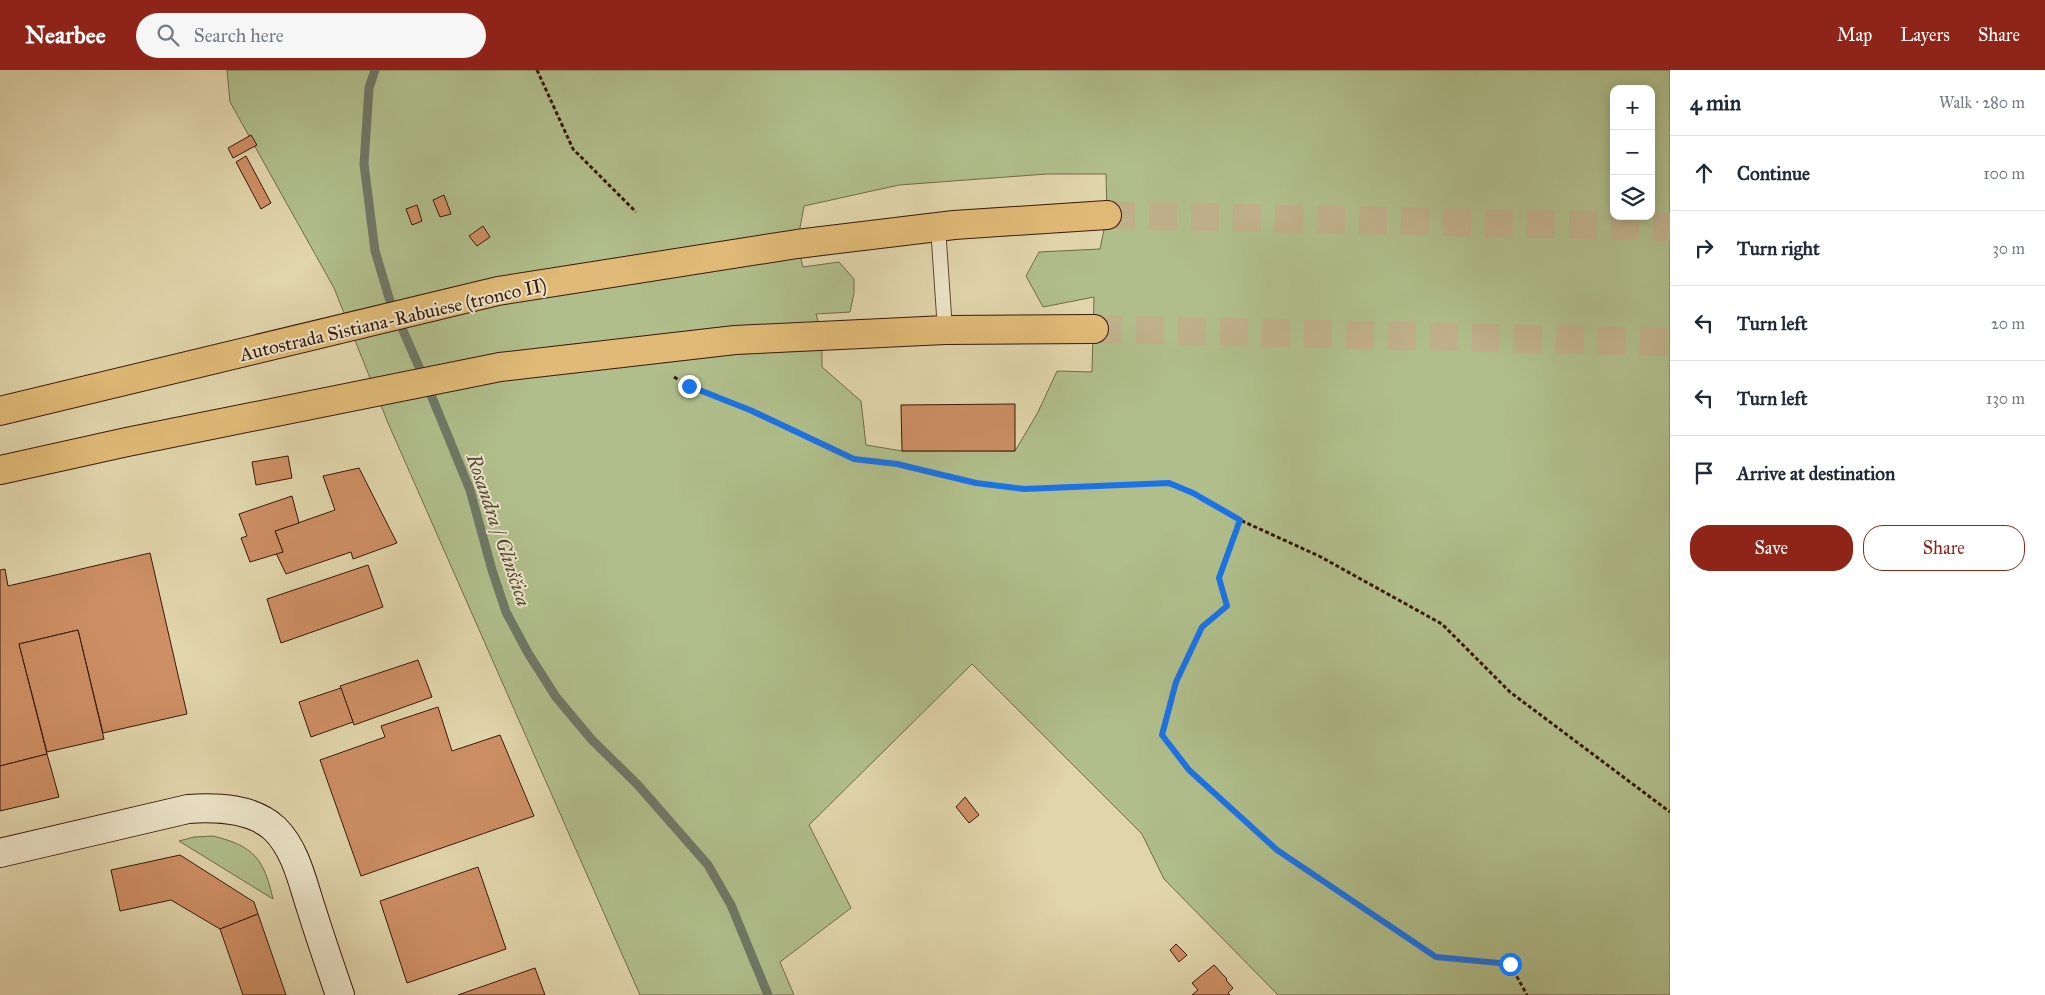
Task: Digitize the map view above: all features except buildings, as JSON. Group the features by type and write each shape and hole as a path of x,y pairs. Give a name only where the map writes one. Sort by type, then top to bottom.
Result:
{"highway":[{"name":"Autostrada Sistiana-Rabuiese (tronco II)","path":"0,411 498,291 797,244 938,227 1107,215"},
{"path":"0,470 127,442 500,367 735,340 945,330 1094,329"}],"street":[{"path":"0,854 188,809 232,810 254,816 274,829 292,852 340,995"}],"lane":[{"path":"938,227 945,330"}],"path":[{"path":"537,70 573,149 636,212"},
{"path":"669,375 689,386 750,410 854,459 897,464 976,483 1024,489 1169,483 1193,493 1240,520 1318,556 1442,624 1510,692 1670,812"},
{"path":"1240,520 1219,578 1227,606 1202,627 1176,682 1162,735 1189,770 1277,850 1436,957 1510,964 1527,995"}],"green space":[{"path":"227,70 1670,70 1670,995 1278,995 1164,879 1142,834 972,664 809,825 851,908 780,962 794,995 640,995 388,423 334,288 230,102","holes":["1047,174 1106,174 1107,215 1100,249 1039,252 1026,276 1043,307 1094,297 1092,372 1057,371 1038,412 1015,451 902,451 866,445 861,401 822,367 822,335 816,314 850,312 854,293 854,279 839,262 803,267 797,244 804,206 899,185"]},
{"path":"213,836 238,844 255,856 266,874 273,899 179,841 194,837"}],"waterway":[{"name":"Rosandra / Glinščica","path":"375,70 369,88 364,164 375,251 390,301 470,490 492,570 506,612 528,653 556,697 592,740 637,784 708,865 731,905 768,995"}],"tunnel":[{"path":"1107,215 1670,227"},
{"path":"1094,329 1670,342"}],"route":[{"path":"689,386 750,410 854,459 897,464 976,483 1024,489 1169,483 1193,493 1240,520 1219,578 1227,606 1202,627 1176,682 1162,735 1189,770 1277,850 1436,957 1510,964"}]}
